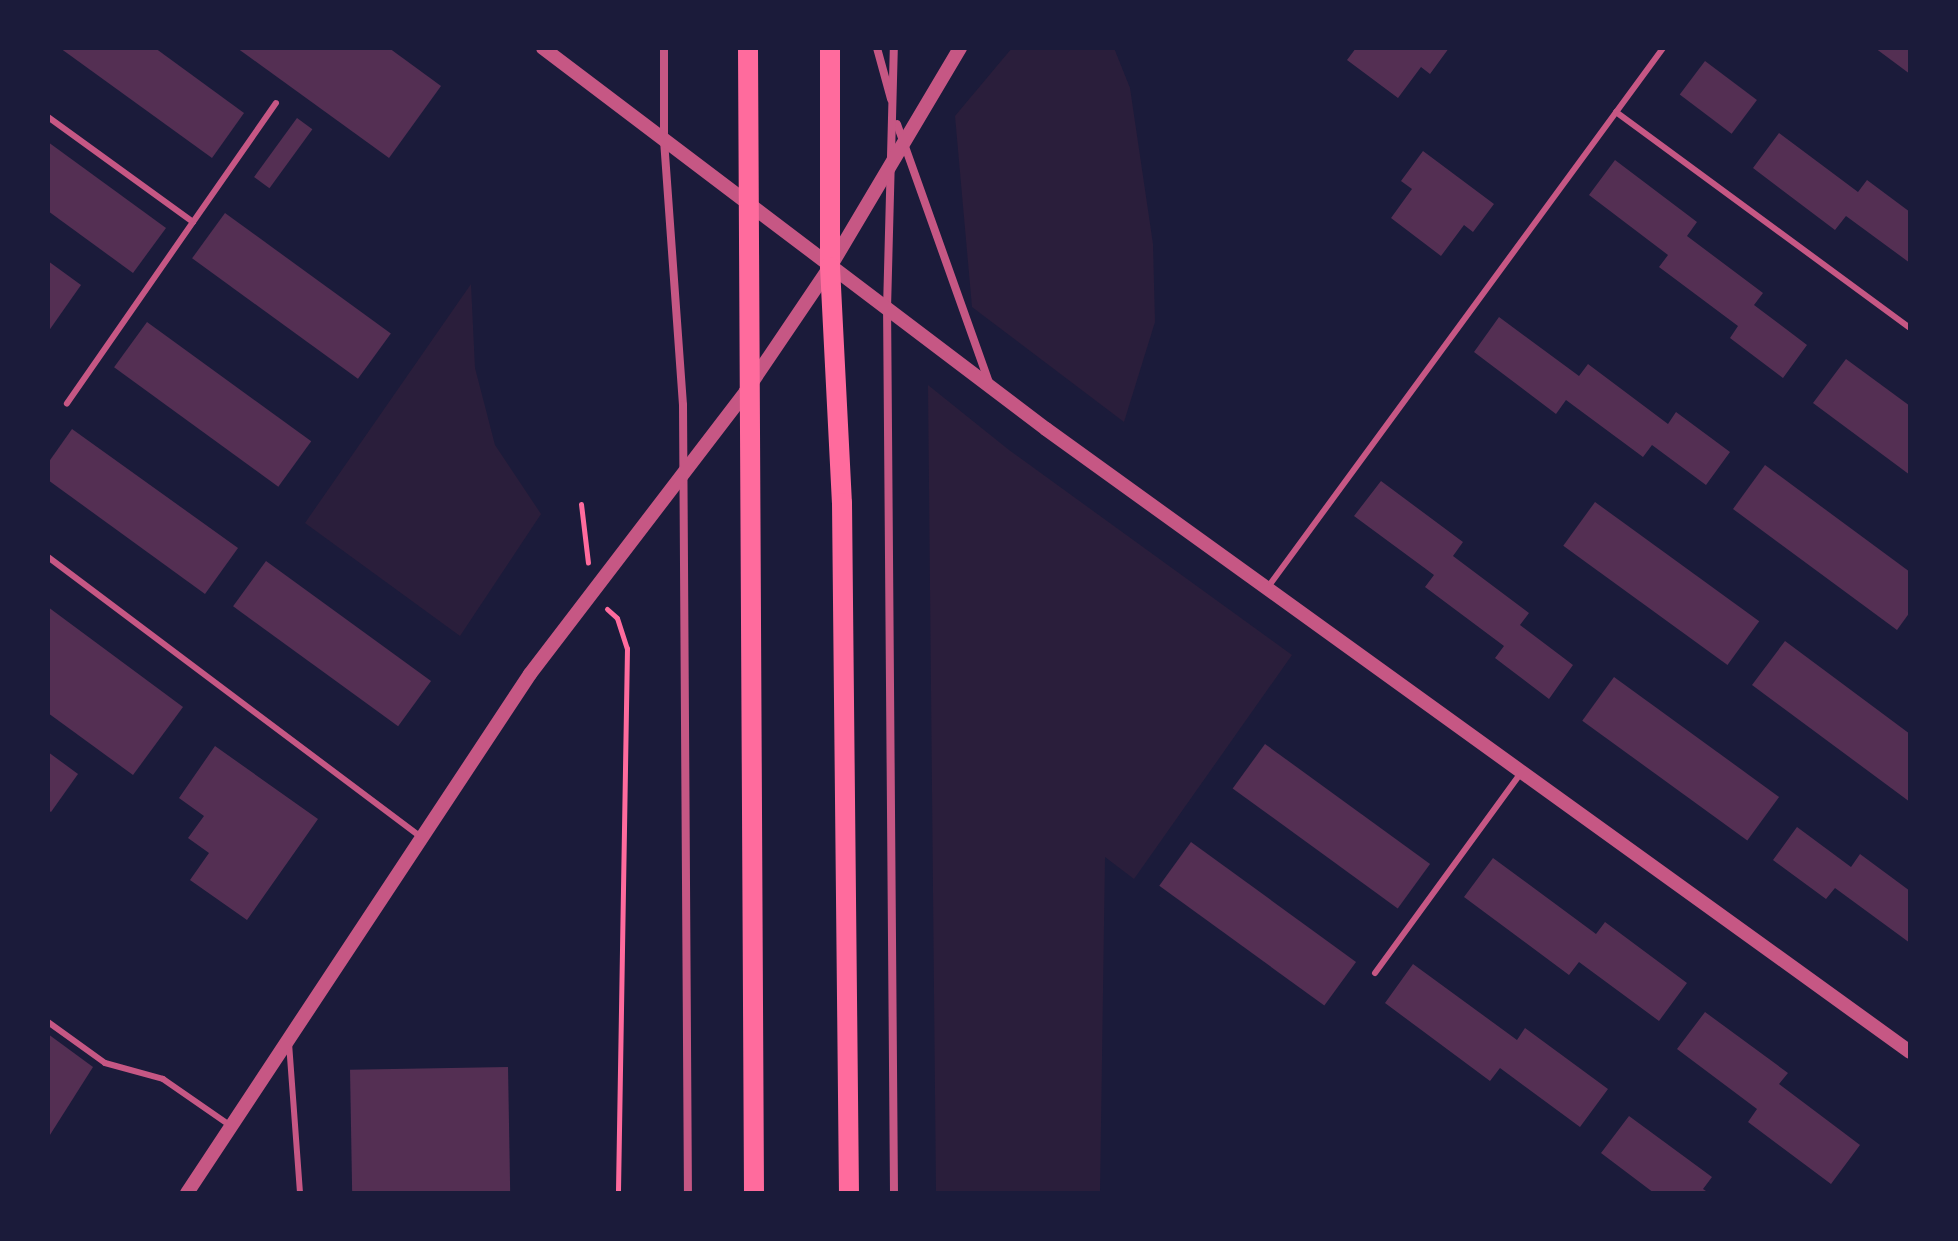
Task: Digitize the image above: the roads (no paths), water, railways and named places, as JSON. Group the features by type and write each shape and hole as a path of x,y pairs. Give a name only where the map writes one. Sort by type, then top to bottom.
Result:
{"main road":[{"path":"748,48 746,391 754,1193"},
{"path":"830,48 830,267 842,503 849,1193"}],"street":[{"path":"543,48 990,387 1910,1052"},
{"path":"664,48 664,140 683,473 688,1193"},
{"path":"877,48 902,143 990,387"},
{"path":"894,48 894,162 887,309 894,1193"},
{"path":"187,1193 530,674 746,391 830,267 960,48"}],"lane":[{"path":"1268,587 1663,48"},
{"path":"67,403 276,103"},
{"path":"1616,112 1910,328"},
{"path":"48,117 193,222"},
{"path":"48,557 422,838"},
{"path":"1375,973 1521,773"},
{"path":"48,1022 105,1063 163,1079 231,1126"},
{"path":"288,1040 300,1193"}]}
